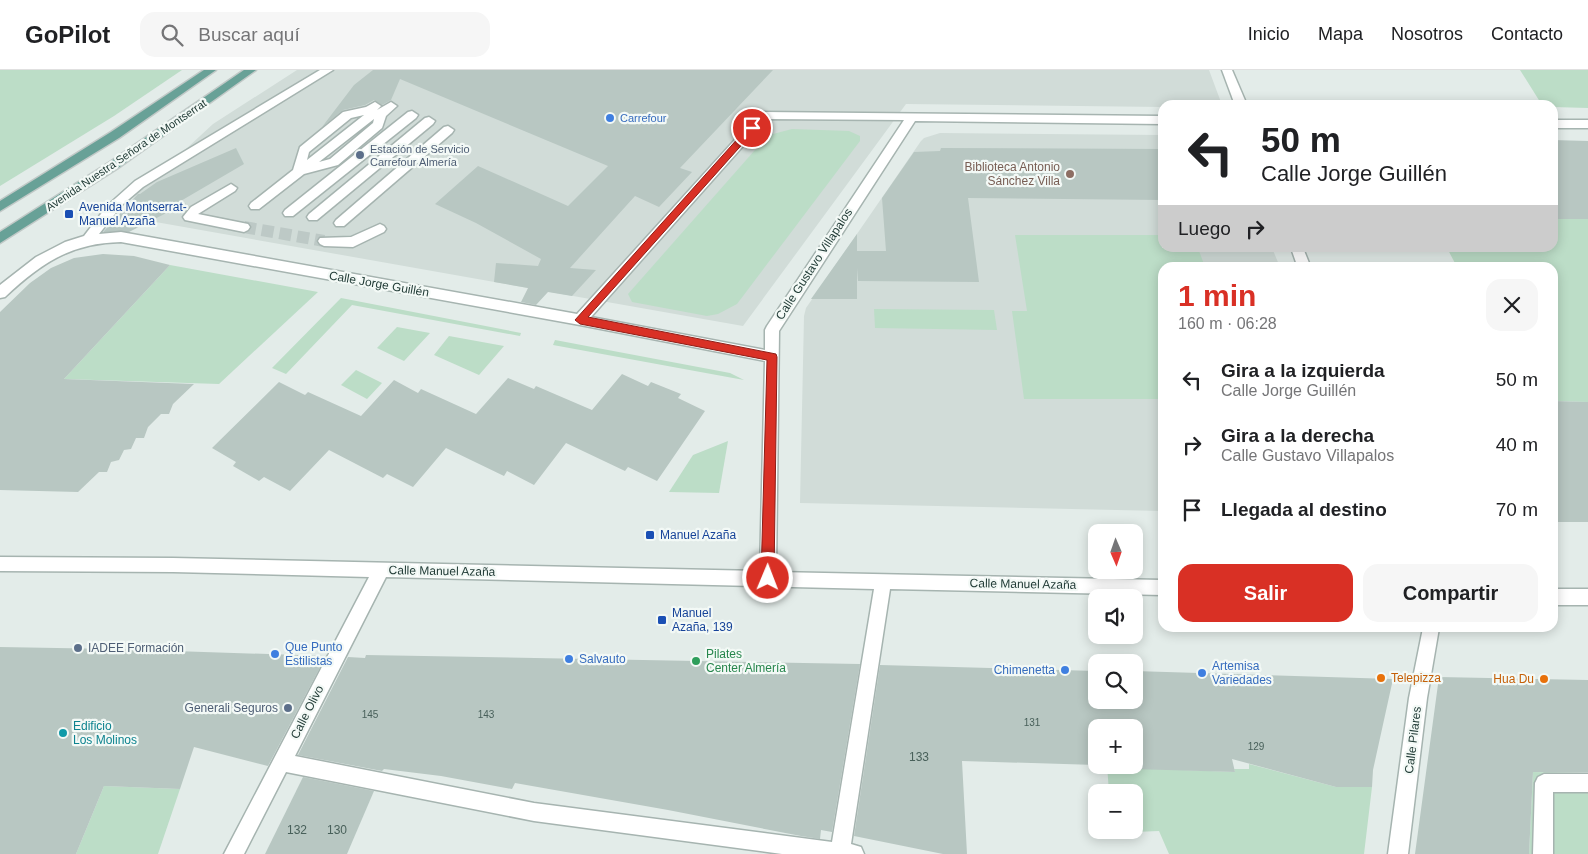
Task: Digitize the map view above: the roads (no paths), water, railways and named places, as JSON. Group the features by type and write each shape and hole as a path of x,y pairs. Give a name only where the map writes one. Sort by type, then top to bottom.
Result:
{"main road":[{"name":"Avenida Nuestra Señora de Montserrat","path":"0,207 106,141 211,70"},
{"name":"Avenida Nuestra Señora de Montserrat","path":"0,238 114,166 250,70"}],"street":[{"path":"89,238 114,205 139,184 328,70"},
{"path":"1227,70 1239,100"},
{"path":"255,206 299,171 334,162 378,125 380,109 347,115 304,150 298,168 299,171"},
{"path":"289,213 412,115"},
{"path":"580,320 764,116 1158,120"},
{"name":"Calle Gustavo Villapalos","path":"768,578 772,330 912,117"},
{"path":"313,217 429,121"},
{"path":"1558,124 1588,124"},
{"path":"340,222 448,130"},
{"path":"230,188 195,210 189,217 244,227"},
{"path":"324,241 353,242 380,229"},
{"name":"Calle Jorge Guillén","path":"0,293 17,276 41,259 89,238 105,237 140,240 772,357"},
{"name":"Calle Manuel Azaña","path":"0,564 65,563 1158,588"},
{"name":"Calle Olivo","path":"234,854 381,570"},
{"path":"281,762 534,812 845,854 883,581"},
{"path":"1558,597 1588,597"},
{"name":"Calle Pilares","path":"1398,854 1418,698 1431,632"},
{"path":"1543,854 1544,782 1588,783"}],"tunnel":[{"path":"244,227 324,241"}],"place":[{"name":"Carrefour","path":"610,118"},
{"name":"Estación de Servicio Carrefour Almería","path":"360,155"},
{"name":"Biblioteca Antonio Sánchez Villa","path":"1070,174"},
{"name":"Avenida Montserrat- Manuel Azaña","path":"69,214"},
{"name":"Manuel Azaña","path":"650,535"},
{"name":"Manuel Azaña, 139","path":"662,620"},
{"name":"IADEE Formación","path":"78,648"},
{"name":"Que Punto Estilistas","path":"275,654"},
{"name":"Salvauto","path":"569,659"},
{"name":"Pilates Center Almería","path":"696,661"},
{"name":"Chimenetta","path":"1065,670"},
{"name":"Artemisa Variedades","path":"1202,673"},
{"name":"Telepizza","path":"1381,678"},
{"name":"Hua Du","path":"1544,679"},
{"name":"Generali Seguros","path":"288,708"},
{"name":"Edificio Los Molinos","path":"63,733"}]}
